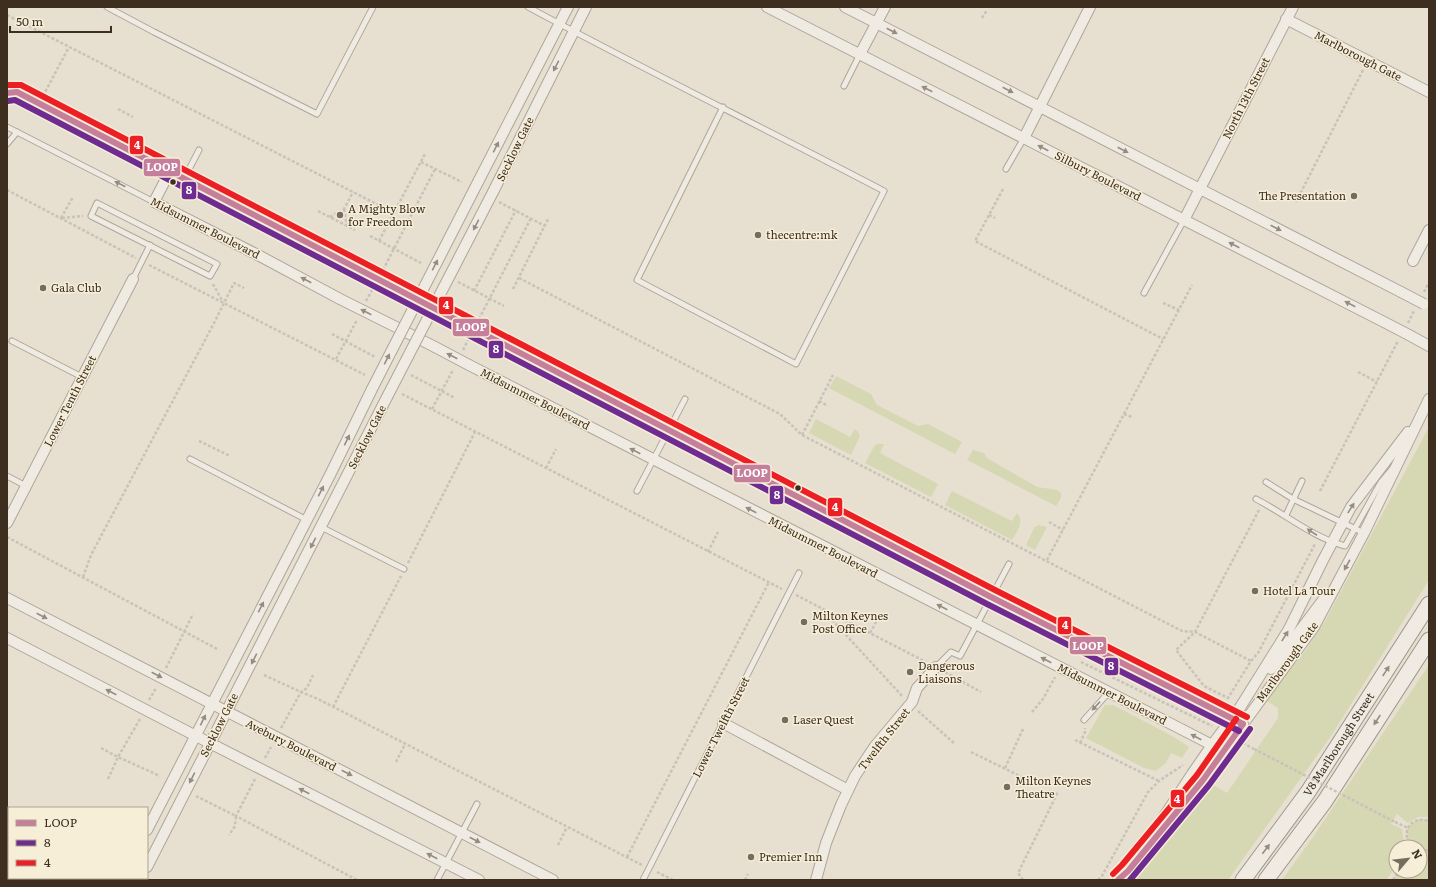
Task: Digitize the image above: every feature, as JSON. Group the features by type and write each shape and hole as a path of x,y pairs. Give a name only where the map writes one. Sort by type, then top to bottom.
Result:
{"main road":[{"name":"V8 Marlborough Street","path":"1243,880 1308,792 1429,604"},
{"name":"V8 Marlborough Street","path":"1266,880 1325,800 1429,640"}],"street":[{"name":"Secklow Gate","path":"148,828 307,520 402,330 568,7"},
{"name":"Secklow Gate","path":"148,865 225,711 252,663 586,7"},
{"name":"Silbury Boulevard","path":"767,7 1429,346"},
{"path":"845,7 1427,305"},
{"path":"860,54 884,7"},
{"path":"1024,138 1090,7"},
{"name":"North 13th Street","path":"1184,220 1199,188 1293,7"},
{"name":"Marlborough Gate","path":"1286,20 1429,92"},
{"path":"154,202 170,171 991,598 1243,724"},
{"name":"Midsummer Boulevard","path":"154,202 653,460 1212,745"},
{"path":"1413,261 1429,230"},
{"name":"Lower Tenth Street","path":"7,522 133,279"},
{"name":"Marlborough Gate","path":"1128,871 1192,774 1241,706 1254,696 1314,627 1338,582 1359,531 1399,460 1429,399"},
{"name":"Marlborough Gate","path":"1118,880 1128,871 1203,780 1243,724 1254,696 1351,507 1421,414"},
{"name":"Avebury Boulevard","path":"7,598 553,880"},
{"path":"7,638 479,880"},
{"name":"Twelfth Street","path":"816,880 826,843 855,776 875,746 910,704 917,688 936,667"},
{"path":"723,723 848,790"}],"lane":[{"path":"107,7 317,114 373,7"},
{"path":"528,7 574,32 723,107 884,191 796,364 638,280 723,107"},
{"path":"844,86 860,54"},
{"path":"7,93 17,92 170,171"},
{"name":"Midsummer Boulevard","path":"7,127 154,202"},
{"path":"7,144 17,132"},
{"path":"1006,169 1024,138"},
{"path":"184,179 198,150"},
{"path":"97,203 216,264 210,276 150,245 91,216 97,203"},
{"path":"1144,293 1184,220"},
{"path":"133,279 150,245"},
{"path":"12,341 82,377"},
{"path":"637,491 685,399"},
{"path":"190,459 307,520"},
{"path":"7,476 26,486"},
{"path":"1286,515 1302,481"},
{"path":"1256,499 1333,543 1345,546 1359,531 1294,499 1266,482"},
{"path":"321,527 404,569"},
{"path":"977,625 1009,564"},
{"name":"Lower Twelfth Street","path":"643,880 799,574"},
{"name":"Twelfth Street","path":"936,667 951,652 960,656 977,625"},
{"path":"1084,720 1109,692"},
{"path":"437,880 477,804"}],"path":[{"path":"982,18 987,10"},
{"path":"7,16 394,214"},
{"path":"38,104 69,47"},
{"path":"1296,202 1368,61"},
{"path":"118,109 132,116"},
{"path":"379,241 425,154"},
{"path":"421,162 462,182"},
{"path":"382,270 435,169"},
{"path":"1003,188 975,241 1164,339"},
{"path":"7,190 223,303 365,375"},
{"path":"330,217 344,208 352,192"},
{"path":"61,218 73,197"},
{"path":"499,201 545,226"},
{"path":"344,208 347,226"},
{"path":"474,291 516,210"},
{"path":"318,211 355,230"},
{"path":"989,215 994,218"},
{"path":"61,218 91,216"},
{"path":"479,320 531,218"},
{"path":"513,289 548,219"},
{"path":"370,236 421,263"},
{"path":"210,276 223,303"},
{"path":"518,278 780,414 802,435 1047,560 1182,631 1195,632 1251,661"},
{"path":"458,282 504,306"},
{"path":"83,577 91,555 213,326 234,283 244,288"},
{"path":"1047,560 1192,285"},
{"path":"366,301 372,290"},
{"path":"1163,303 1179,310"},
{"path":"336,359 357,320"},
{"path":"332,334 376,357"},
{"path":"463,350 468,340"},
{"path":"432,409 453,370"},
{"path":"1358,372 1376,382"},
{"path":"411,375 455,398"},
{"path":"802,435 833,375"},
{"path":"402,394 708,552 820,607 981,692"},
{"path":"819,401 828,406"},
{"path":"1320,491 1366,401"},
{"path":"1124,414 1132,418"},
{"path":"333,707 476,432"},
{"path":"199,441 230,456"},
{"path":"546,468 556,449"},
{"path":"1263,503 1195,632 1176,650 1204,686 1228,698 1251,661 1258,653 1319,536"},
{"path":"1049,522 1063,530"},
{"path":"708,552 718,532"},
{"path":"7,537 219,650"},
{"path":"627,858 769,582"},
{"path":"820,607 910,704 955,744"},
{"path":"165,670 193,614"},
{"path":"870,633 880,615"},
{"path":"1074,675 1089,647"},
{"path":"1081,662 1212,726"},
{"path":"1032,712 1043,699 1060,668"},
{"path":"264,675 318,699 627,858 673,880"},
{"path":"280,729 301,692 307,688 313,675"},
{"path":"148,703 156,688"},
{"path":"108,779 118,757 140,718"},
{"path":"1080,743 1085,732 1084,720"},
{"path":"1005,768 1023,729"},
{"path":"1075,740 1159,781"},
{"path":"1241,742 1408,828"},
{"path":"396,762 405,744"},
{"path":"263,762 272,746"},
{"path":"101,748 160,776"},
{"path":"971,752 1034,783"},
{"path":"1098,880 1102,876 1148,792 1159,781 1188,762"},
{"path":"229,835 235,826 236,816 255,779"},
{"path":"1023,880 1018,873 1056,794 1049,791"},
{"path":"195,796 357,880"},
{"path":"1407,839 1408,828 1415,821 1420,819 1429,821"},
{"path":"558,845 567,827"},
{"path":"745,880 748,874"}],"green space":[{"path":"836,376 871,394 877,405 918,426 928,424 962,442 955,454 829,388"},
{"path":"816,419 850,437 855,429 858,432 860,436 851,455 809,433"},
{"path":"1429,427 1429,580 1331,736 1228,880 1134,880 1151,861 1208,782 1227,793 1278,718 1278,708 1265,700 1306,650 1325,621"},
{"path":"884,444 880,453 938,484 931,497 865,463 875,445"},
{"path":"973,450 984,453 987,458 1037,487 1057,490 1061,493 1061,498 1056,506 967,460"},
{"path":"952,491 1012,521 1017,513 1020,523 1012,540 945,505"},
{"path":"1038,525 1047,527 1035,550 1026,545 1034,528"},
{"path":"1429,665 1429,817 1418,817 1408,823 1397,814 1391,824 1402,829 1404,839 1388,839 1388,877 1386,880 1282,880 1313,837"},
{"path":"1105,705 1113,705 1123,710 1172,736 1189,747 1182,758 1171,753 1166,763 1156,771 1144,768 1086,738"},
{"path":"1420,819 1429,821 1429,880 1393,880 1428,879 1428,839 1407,839 1406,835 1409,827 1415,821"}],"transit line":[{"name":"4","path":"7,85 21,85 995,590 1247,717"},
{"name":"LOOP","path":"7,93 17,92 991,597 1243,724"},
{"name":"8","path":"8,101 15,100 987,604 1239,731"},
{"name":"4","path":"1113,874 1197,775 1236,719"},
{"name":"LOOP","path":"1118,880 1128,871 1203,780 1243,724"},
{"name":"8","path":"1130,880 1209,785 1250,729"}],"place":[{"name":"The Presentation","path":"1354,196"},
{"name":"A Mighty Blow for Freedom","path":"340,215"},
{"name":"thecentre:mk","path":"758,235"},
{"name":"Gala Club","path":"43,288"},
{"name":"Hotel La Tour","path":"1255,591"},
{"name":"Milton Keynes Post Office","path":"804,622"},
{"name":"Dangerous Liaisons","path":"910,672"},
{"name":"Laser Quest","path":"785,720"},
{"name":"Milton Keynes Theatre","path":"1007,787"},
{"name":"Premier Inn","path":"751,857"}]}
